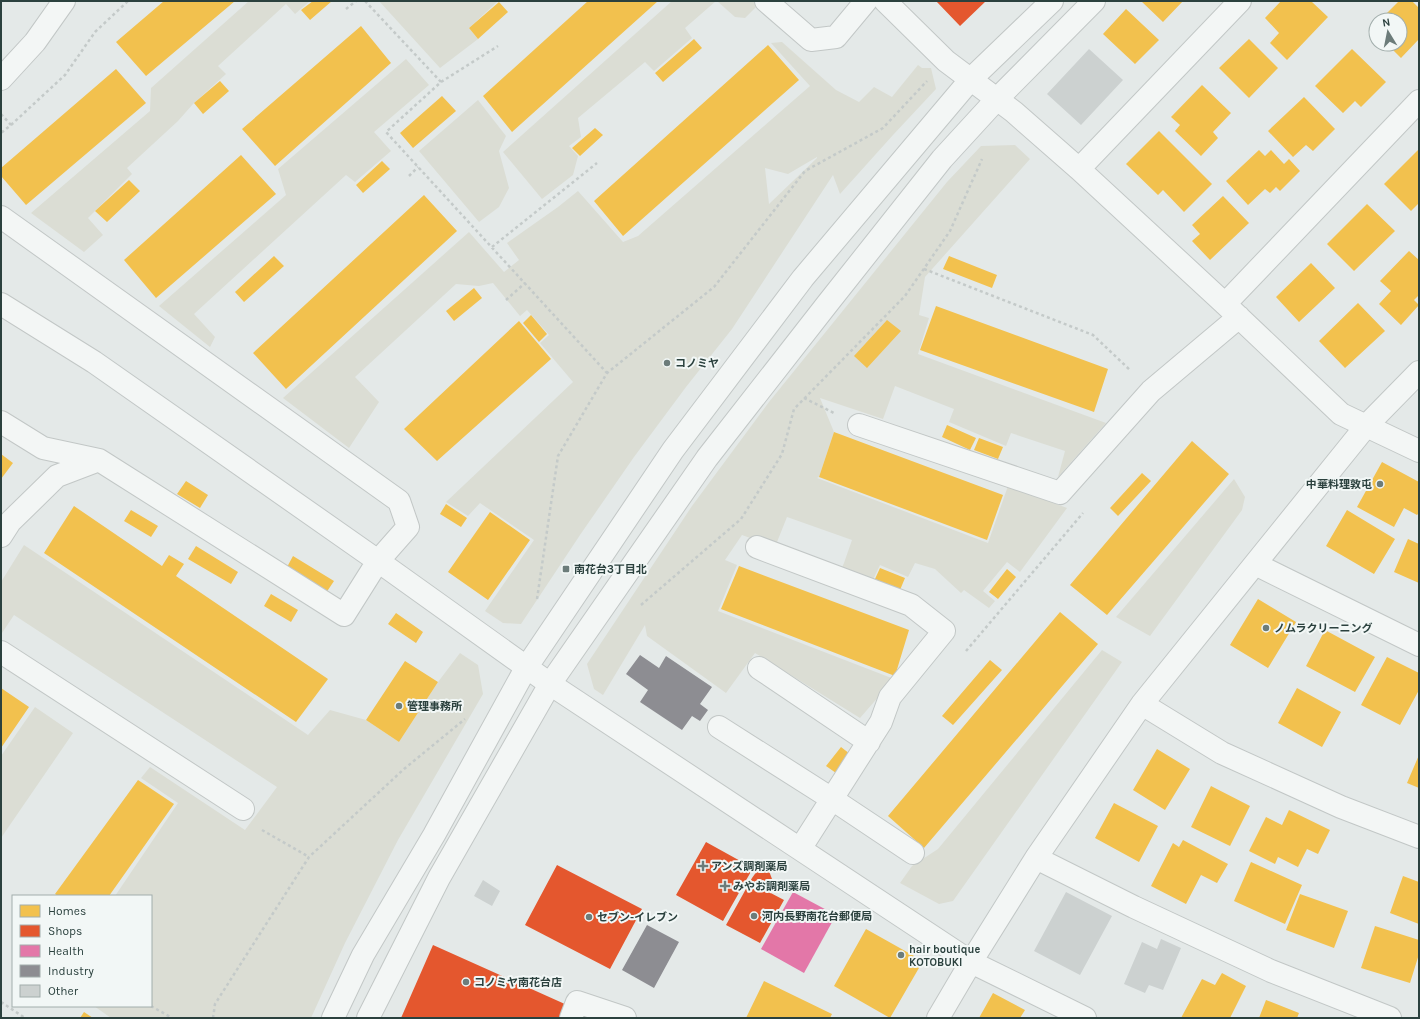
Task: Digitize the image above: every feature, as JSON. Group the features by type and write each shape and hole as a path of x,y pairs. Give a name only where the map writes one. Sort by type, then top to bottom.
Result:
{"street":[{"path":"1,79 35,42 64,1"},
{"path":"766,1 812,40 836,37 866,1"},
{"path":"885,1 946,61 997,99 1079,169 1232,310 1341,414 1367,425 1419,451"},
{"path":"333,1018 363,954 434,835 526,668 672,450 803,278 971,80 1052,1"},
{"path":"368,1018 439,878 550,684 707,458 942,159 997,99 1094,1"},
{"path":"1079,169 1240,1"},
{"path":"859,425 1060,493 1151,391 1232,310 1419,101"},
{"path":"1,217 399,501 408,527 378,561 344,614 100,460 43,448 1,422"},
{"path":"1,304 94,362 378,561 526,668 971,962 1085,1018"},
{"path":"938,1018 1036,858 1142,704 1367,425 1419,372"},
{"path":"1,536 10,522 57,476 100,460"},
{"path":"757,547 911,605 944,630 890,697 882,722 800,848"},
{"path":"1255,564 1419,644"},
{"path":"1,652 243,809"},
{"path":"759,668 869,742"},
{"path":"1142,704 1222,753 1341,806 1419,837"},
{"path":"719,727 913,853"},
{"path":"1036,858 1134,907 1271,971 1390,1018"},
{"path":"572,1018 577,1002 625,1018"}],"path":[{"path":"1,133 65,75 95,32 128,1"},
{"path":"346,9 356,1"},
{"path":"365,1 441,82"},
{"path":"498,46 441,82 386,132 607,373"},
{"path":"536,605 558,456 607,373 714,287 805,171 884,128 946,61"},
{"path":"1,114 11,125"},
{"path":"636,610 741,519 782,454 794,409 905,296 950,231 984,153"},
{"path":"492,247 597,163"},
{"path":"409,176 418,166"},
{"path":"506,300 525,283"},
{"path":"804,398 859,425"},
{"path":"213,1018 215,1004 309,856 404,769 465,718"},
{"path":"1,1002 25,1018"},
{"path":"152,1007 172,1018"}],"shaded area":[{"path":"249,1 310,1 295,14 286,4 218,66 226,74 127,168 132,174 88,218 103,235 84,252 31,213 150,111 151,88"},
{"path":"379,1 498,1 469,28 478,39 440,68"},
{"path":"672,1 716,1 685,28 692,38 654,71 645,62 578,118 581,137 569,146 578,156 573,175 542,199 503,152"},
{"path":"717,1 755,1 759,4 745,18 735,17"},
{"path":"782,42 836,90 859,102 874,87 892,97 918,65 922,68 931,68 936,89 840,194 833,175 732,329 686,387 634,457 521,624 503,623 485,611 534,540 480,503 468,516 446,502 573,382 540,343 549,335 527,310 520,316 493,283 479,286 456,284 355,377 379,402 349,448 283,398 469,232 504,272 519,260 507,243 578,191 623,242 638,236 810,86 771,43","holes":["817,158 769,204 765,168 788,174"]},
{"path":"406,59 429,85 374,132 391,151 355,182 346,175 194,314 215,337 210,347 159,306 286,195 278,169"},
{"path":"478,100 506,136 499,151 509,188 499,207 479,222 419,151"},
{"path":"1015,145 1030,159 925,277 919,315 929,318 918,354 1106,423 1058,477 1065,451 1011,433 1006,446 949,422 954,409 895,386 883,419 820,398 834,432 819,477 817,478 988,543 1008,486 1067,508 1020,572 1007,562 983,591 995,601 989,608 964,590 961,593 935,569 915,563 908,577 880,565 871,584 840,572 852,540 787,517 775,547 742,535 725,560 737,565 718,611 894,679 860,718 755,653 726,693 647,636 645,625 603,695 594,689 587,664 692,506 769,402 947,182 981,146"},
{"path":"1234,479 1245,497 1242,510 1150,636 1116,617"},
{"path":"24,545 308,735 330,710 366,720 399,742 438,682 460,653 478,665 483,694 398,840 345,943 311,1018 111,1018 95,1007 152,1007 152,895 116,895 178,803 141,778 150,767 245,830 277,787 14,615 2,633 1,582"},
{"path":"1102,650 1122,662 953,901 939,904 900,883 912,866 938,849"},
{"path":"35,707 73,733 1,838 1,756"}],"building: Homes":[{"path":"164,1 235,1 146,76 116,42"},
{"path":"313,1 332,1 310,20 301,10"},
{"path":"588,1 658,1 512,132 483,96"},
{"path":"1141,1 1183,1 1163,22"},
{"path":"1281,1 1313,1 1312,2 1328,17 1287,60 1270,43 1279,33 1265,18"},
{"path":"1399,1 1412,1 1419,8 1419,39 1408,51 1408,12 1388,12"},
{"path":"499,2 508,12 478,39 469,28"},
{"path":"1126,9 1159,40 1135,64 1103,34"},
{"path":"361,26 391,63 275,166 242,129"},
{"path":"694,39 702,48 663,82 655,73"},
{"path":"1249,39 1278,68 1249,98 1219,68"},
{"path":"768,45 799,80 623,236 594,201"},
{"path":"1352,49 1386,82 1361,107 1355,101 1343,113 1315,86"},
{"path":"1395,52 1407,52 1401,58"},
{"path":"116,69 146,103 26,205 1,176 1,168"},
{"path":"220,81 229,91 203,114 194,103"},
{"path":"1202,85 1231,113 1213,132 1218,138 1201,156 1175,131 1180,125 1171,117"},
{"path":"442,96 456,111 413,148 400,133"},
{"path":"1304,97 1335,129 1313,151 1306,145 1293,157 1268,131"},
{"path":"595,128 603,135 580,156 572,148"},
{"path":"1159,131 1212,184 1184,212 1163,190 1158,195 1126,164"},
{"path":"1419,149 1419,203 1411,211 1384,184"},
{"path":"1259,150 1265,156 1271,150 1284,164 1289,159 1300,171 1280,191 1276,187 1270,193 1265,189 1248,205 1226,181"},
{"path":"241,155 276,194 156,298 124,260"},
{"path":"382,161 390,169 363,193 356,185"},
{"path":"129,180 140,191 107,222 95,211"},
{"path":"424,195 457,231 286,389 253,353"},
{"path":"1223,196 1249,223 1210,260 1192,241 1200,234 1192,225"},
{"path":"1367,204 1395,231 1354,271 1327,244"},
{"path":"1409,251 1419,260 1419,295 1414,300 1419,305 1401,325 1379,304 1391,291 1380,281"},
{"path":"274,256 284,266 244,302 235,292"},
{"path":"949,256 997,275 992,288 943,269"},
{"path":"1311,263 1335,288 1299,322 1276,297"},
{"path":"474,288 482,298 454,321 446,311"},
{"path":"1358,303 1385,331 1345,368 1319,341"},
{"path":"936,306 1108,369 1094,412 920,350"},
{"path":"531,315 547,334 539,342 523,323"},
{"path":"887,320 901,331 867,368 854,356"},
{"path":"519,321 551,359 437,461 404,429"},
{"path":"947,425 976,438 970,450 942,437"},
{"path":"834,432 1003,495 987,540 819,477"},
{"path":"979,438 1003,447 998,459 974,450"},
{"path":"1192,441 1229,474 1107,615 1070,585"},
{"path":"1,454 13,463 1,479"},
{"path":"1382,462 1419,482 1419,513 1417,515 1404,508 1394,527 1357,507"},
{"path":"1142,473 1151,481 1118,516 1110,508"},
{"path":"186,481 208,495 200,508 177,494"},
{"path":"446,504 467,518 461,527 440,514"},
{"path":"74,506 162,566 169,555 184,564 176,576 328,679 296,722 44,553"},
{"path":"131,510 158,526 151,537 124,521"},
{"path":"1347,510 1395,539 1374,574 1326,546"},
{"path":"490,512 530,540 488,600 448,572"},
{"path":"1408,539 1419,544 1419,583 1394,572"},
{"path":"196,546 238,572 231,584 188,559"},
{"path":"293,556 334,581 326,593 286,569"},
{"path":"739,566 909,630 895,676 721,609"},
{"path":"880,568 905,578 900,590 875,579"},
{"path":"1007,569 1016,577 998,599 989,592"},
{"path":"271,594 298,610 291,622 264,606"},
{"path":"1258,599 1296,622 1268,668 1230,645"},
{"path":"1060,612 1098,644 924,848 888,816"},
{"path":"396,613 423,632 416,643 388,624"},
{"path":"1325,630 1375,657 1355,692 1306,666"},
{"path":"1387,657 1419,673 1419,690 1400,725 1361,705"},
{"path":"990,660 1002,670 953,725 942,716"},
{"name":"管理事務所","path":"405,661 438,682 399,742 366,720"},
{"path":"1,688 29,707 1,748"},
{"path":"1297,688 1341,712 1322,747 1278,723"},
{"path":"841,747 850,754 836,773 826,766"},
{"path":"1157,749 1190,769 1165,810 1133,790"},
{"path":"1419,755 1419,788 1407,783"},
{"path":"138,780 174,804 110,895 55,894"},
{"path":"1211,786 1250,806 1230,846 1191,827"},
{"path":"1114,803 1158,826 1139,862 1095,838"},
{"path":"1289,810 1330,830 1318,854 1307,849 1298,867 1278,857 1275,864 1249,851 1266,817 1282,825"},
{"path":"1183,840 1228,864 1217,883 1201,875 1186,904 1151,886 1173,843 1179,847"},
{"path":"1251,862 1302,885 1285,924 1234,901"},
{"path":"1403,876 1419,882 1419,924 1390,913"},
{"path":"1300,894 1348,911 1334,948 1286,930"},
{"path":"1375,926 1419,940 1419,954 1410,983 1361,968"},
{"path":"866,929 923,961 890,1018 834,986"},
{"path":"1222,973 1246,986 1230,1018 1181,1018 1202,979 1215,985"},
{"path":"764,981 832,1014 830,1018 746,1018"},
{"path":"993,993 1025,1010 1020,1018 979,1018"},
{"path":"1266,1000 1299,1013 1297,1018 1259,1018"},
{"path":"84,1012 93,1018 80,1018"}],"building: Shops":[{"path":"936,1 986,1 960,26"},
{"path":"706,842 753,868 723,921 676,895"},
{"path":"557,865 642,909 610,969 525,925"},
{"path":"763,869 769,871 772,879 765,890 784,900 760,943 726,925 752,878 757,871"},
{"name":"コノミヤ南花台店","path":"433,945 596,1018 401,1018"}],"building: Health":[{"path":"793,892 836,915 804,973 761,949"}],"building: Industry":[{"path":"640,655 659,668 666,656 712,687 700,704 708,710 700,721 692,716 682,730 640,702 648,690 626,674"},
{"path":"647,925 679,942 654,988 622,970"}],"building: Other":[{"path":"1089,49 1123,80 1081,125 1047,94"},
{"path":"483,880 500,891 492,906 474,896"},
{"path":"1066,892 1112,916 1080,975 1034,951"},
{"path":"1161,939 1181,948 1163,990 1149,985 1145,993 1124,984 1142,942 1157,949"}],"place":[{"name":"コノミヤ","path":"667,363"},
{"name":"中華料理敦屯","path":"1380,484"},
{"name":"南花台3丁目北","path":"566,569"},
{"name":"ノムラクリーニング","path":"1266,628"},
{"name":"管理事務所","path":"399,706"},
{"name":"アンズ調剤薬局","path":"703,866"},
{"name":"みやお調剤薬局","path":"725,886"},
{"name":"河内長野南花台郵便局","path":"754,916"},
{"name":"セブン-イレブン","path":"589,917"},
{"name":"hair boutique KOTOBUKI","path":"901,955"},
{"name":"コノミヤ南花台店","path":"466,982"}]}
